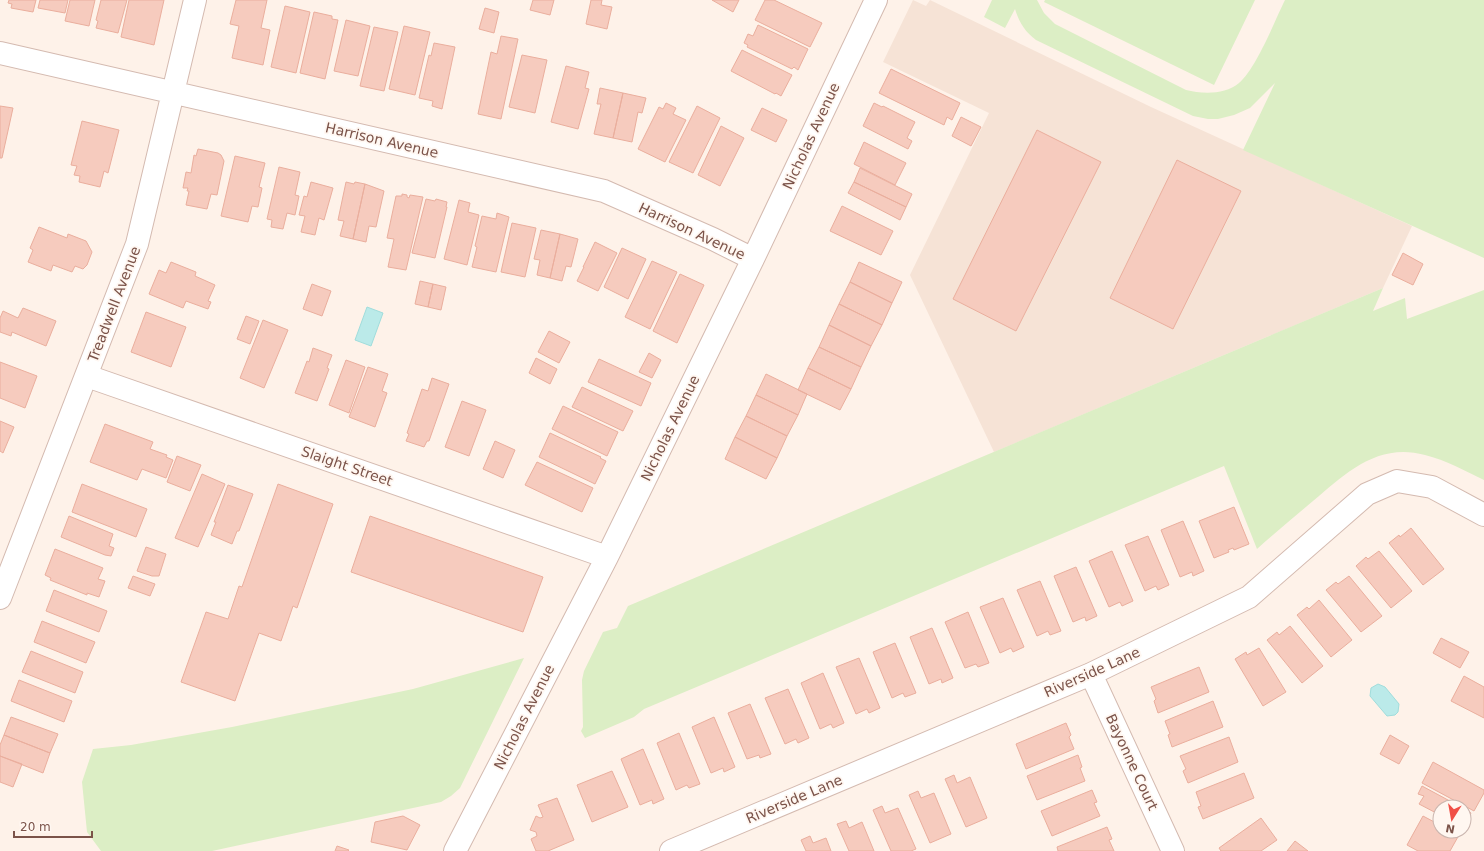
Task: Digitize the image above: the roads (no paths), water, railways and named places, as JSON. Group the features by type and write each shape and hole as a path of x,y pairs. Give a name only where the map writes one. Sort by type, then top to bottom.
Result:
{"street":[{"name":"Treadwell Avenue","path":"0,598 137,244 195,0"},
{"name":"Nicholas Avenue","path":"455,851 607,557 753,259 876,0"},
{"name":"Harrison Avenue","path":"0,53 604,191 713,239 753,259"},
{"name":"Slaight Street","path":"87,376 607,557"},
{"name":"Riverside Lane","path":"671,851 1092,674 1250,597 1367,494 1397,481 1432,487 1484,515"},
{"name":"Bayonne Court","path":"1092,674 1173,851"}],"water":[{"path":"367,307 383,313 371,346 355,340"},
{"path":"1378,684 1385,687 1399,704 1398,712 1395,715 1387,716 1370,696 1371,688"}]}
